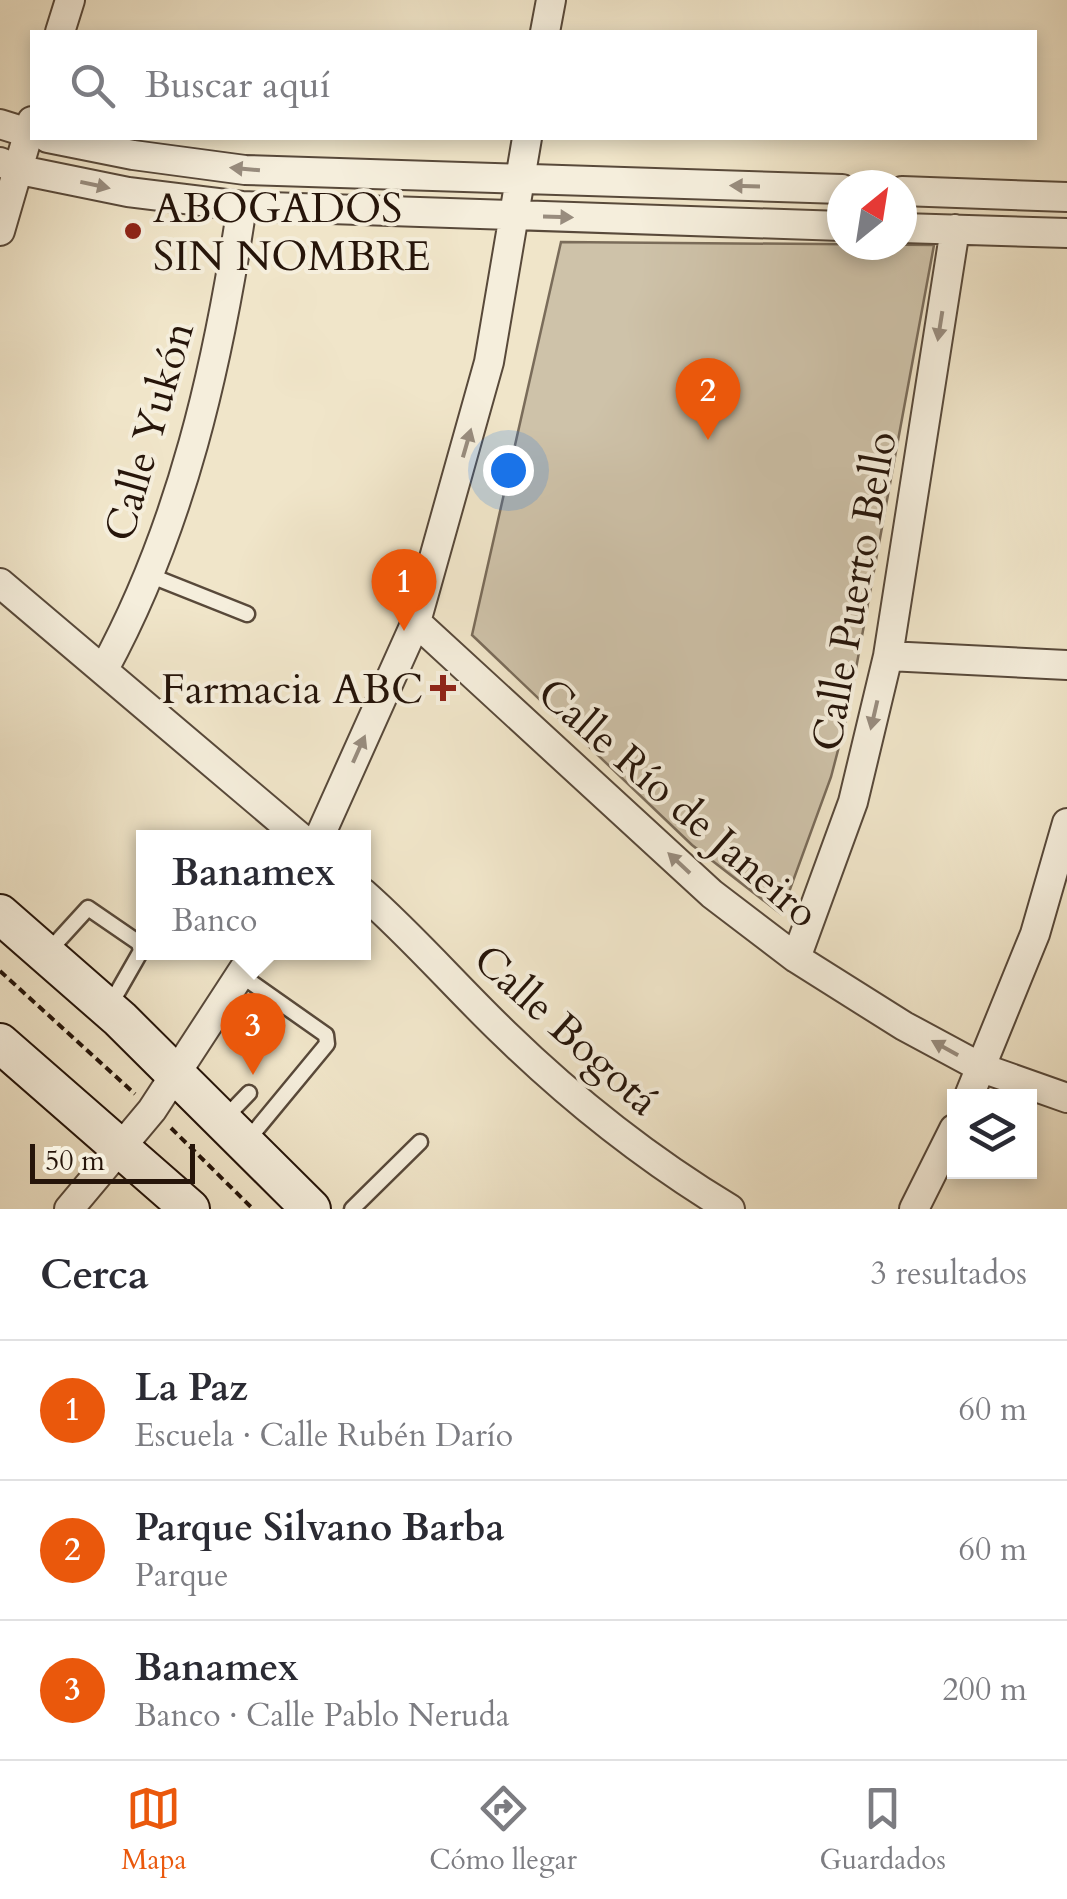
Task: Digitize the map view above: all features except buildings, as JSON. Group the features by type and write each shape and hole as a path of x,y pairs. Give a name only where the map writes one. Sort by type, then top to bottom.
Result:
{"main road":[{"path":"0,914 109,1008 311,1209"},
{"path":"0,1043 121,1149 177,1205"}],"street":[{"path":"61,30 70,0"},
{"path":"546,30 551,0"},
{"path":"0,124 30,131"},
{"path":"0,230 10,166 30,139"},
{"path":"69,140 133,155 245,170 827,189"},
{"path":"323,830 416,622 489,362 528,140"},
{"path":"10,166 128,192 242,206 827,225"},
{"path":"917,192 1067,197"},
{"name":"Calle Yukón","path":"104,669 131,619 170,524 212,374 242,206"},
{"path":"917,229 1067,233"},
{"name":"Calle Puerto Bello","path":"796,958 853,802 888,656 955,230"},
{"path":"0,582 292,830"},
{"name":"Calle Río de Janeiro","path":"416,622 712,894 796,958 904,1026 982,1068 1067,1098"},
{"path":"888,656 1067,666"},
{"path":"972,1089 1060,881 1067,823"},
{"name":"Calle Bogotá","path":"371,901 553,1077 646,1153 730,1209"},
{"path":"70,1209 152,1110 248,964"},
{"path":"914,1209 947,1143"}],"lane":[{"path":"150,575 248,614"},
{"path":"46,954 88,908 136,940"},
{"path":"109,1008 137,960"},
{"path":"234,1132 322,1053 327,1044 326,1035 248,964"},
{"path":"234,1132 248,1093"},
{"path":"352,1209 420,1142"}],"path":[{"path":"0,971 253,1209"}],"shaded area":[{"path":"561,242 827,244 827,260 917,260 917,245 934,245 848,712 831,777 781,914 692,845 472,635"}],"place":[{"name":"ABOGADOS SIN NOMBRE","path":"133,231"},
{"name":"Parque Silvano Barba","path":"708,440"},
{"name":"La Paz","path":"404,631"},
{"name":"Farmacia ABC","path":"443,688"},
{"name":"Banamex","path":"253,1075"}]}
